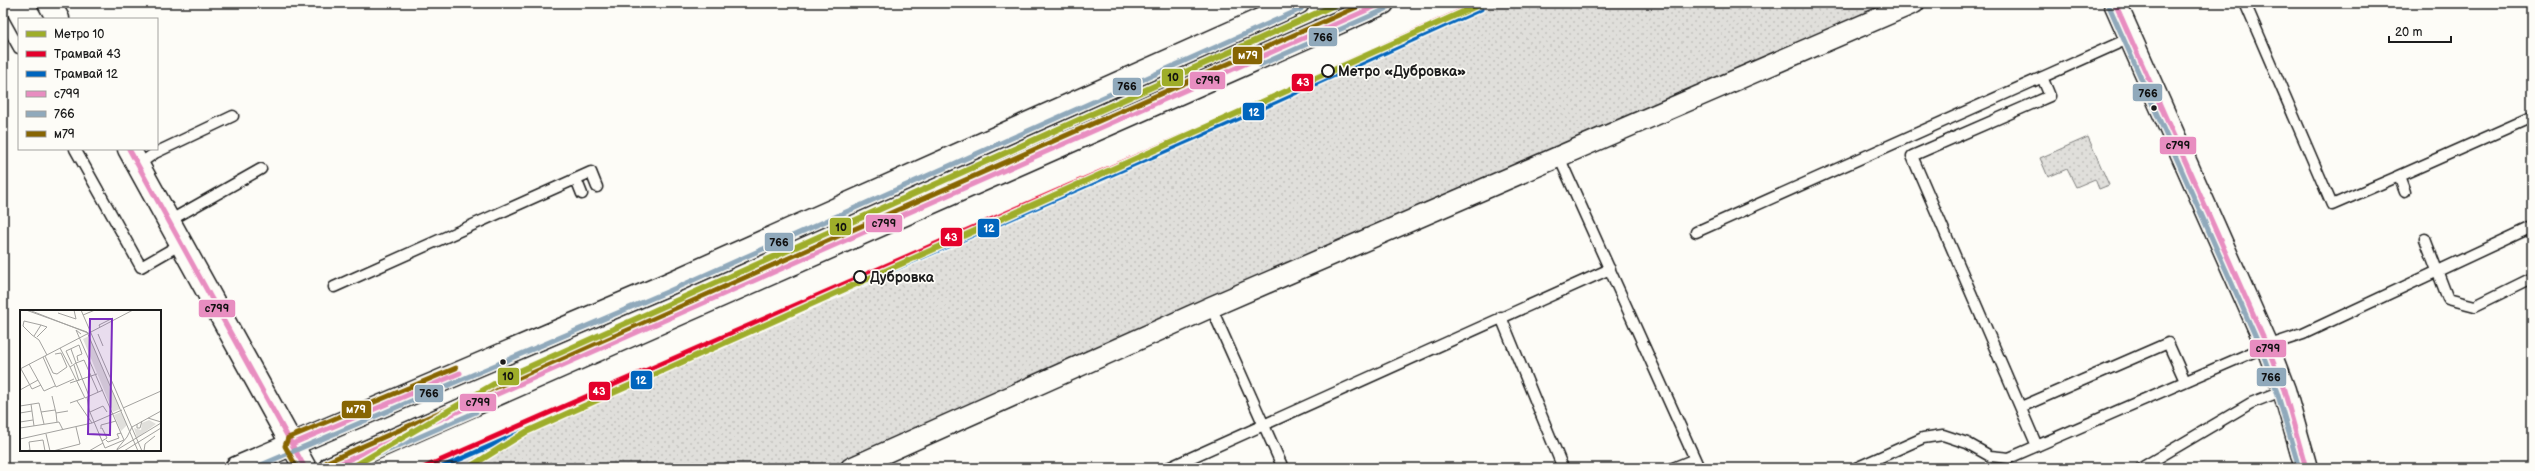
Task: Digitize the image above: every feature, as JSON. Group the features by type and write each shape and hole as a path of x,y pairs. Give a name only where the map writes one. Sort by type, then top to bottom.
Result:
{"main road":[{"path":"49,3 57,18"},
{"path":"236,468 659,288 1298,3"},
{"path":"330,468 1382,3"},
{"path":"2115,3 2267,346 2284,390 2306,468"},
{"path":"134,157 305,468"}],"street":[{"path":"851,468 1211,307 1914,3"}],"lane":[{"path":"2245,3 2332,205 2532,117"},
{"path":"3,20 18,46"},
{"path":"1696,232 2130,38"},
{"path":"2037,446 2009,381 2009,368 1912,156 2050,96 2042,77"},
{"path":"134,157 155,154 233,116"},
{"path":"77,150 141,267 181,244"},
{"path":"1559,156 1697,464 1673,468"},
{"path":"169,221 261,170"},
{"path":"334,287 591,172 597,187"},
{"path":"2399,176 2405,192"},
{"path":"576,179 582,194"},
{"path":"1856,468 1923,438 1943,435 1967,443 1990,456 2009,458 2184,381 2267,346 2303,334 2532,227"},
{"path":"2425,239 2448,299 2474,306 2532,278"},
{"path":"1168,468 1610,269"},
{"path":"1211,307 1283,468"},
{"path":"1501,317 1563,468"},
{"path":"2021,407 2168,343 2184,381"},
{"path":"2009,381 2019,376"},
{"path":"2141,468 2250,403 2284,390"}],"shaded area":[{"path":"1479,3 1899,3 831,468 444,468"},
{"path":"2088,137 2109,185 2099,189 2095,179 2076,187 2067,169 2048,177 2040,158"}],"metro line":[{"name":"10","path":"351,468 504,378 1339,3"},
{"name":"10","path":"468,468 526,432 1483,3"}],"tram line":[{"name":"43","path":"423,468 1219,120 1478,3"},
{"name":"12","path":"440,468 1222,126 1481,9"}],"transit line":[{"name":"м79","path":"327,462 1366,3"},
{"name":"с799","path":"330,468 1383,3"},
{"name":"с799","path":"2115,3 2267,346 2284,390 2306,468"},
{"name":"766","path":"2109,6 2261,349 2277,392 2299,468"},
{"name":"766","path":"254,468 669,291 1301,9"},
{"name":"766","path":"1260,65 1386,9"},
{"name":"с799","path":"130,150 305,468"},
{"name":"м79","path":"297,468 285,446 288,438 456,368"},
{"name":"с799","path":"292,444 460,373"},
{"name":"766","path":"348,468 476,412"}],"place":[{"name":"Метро «Дубровка»","path":"1328,71"},
{"name":"Дубровка","path":"860,277"}]}
